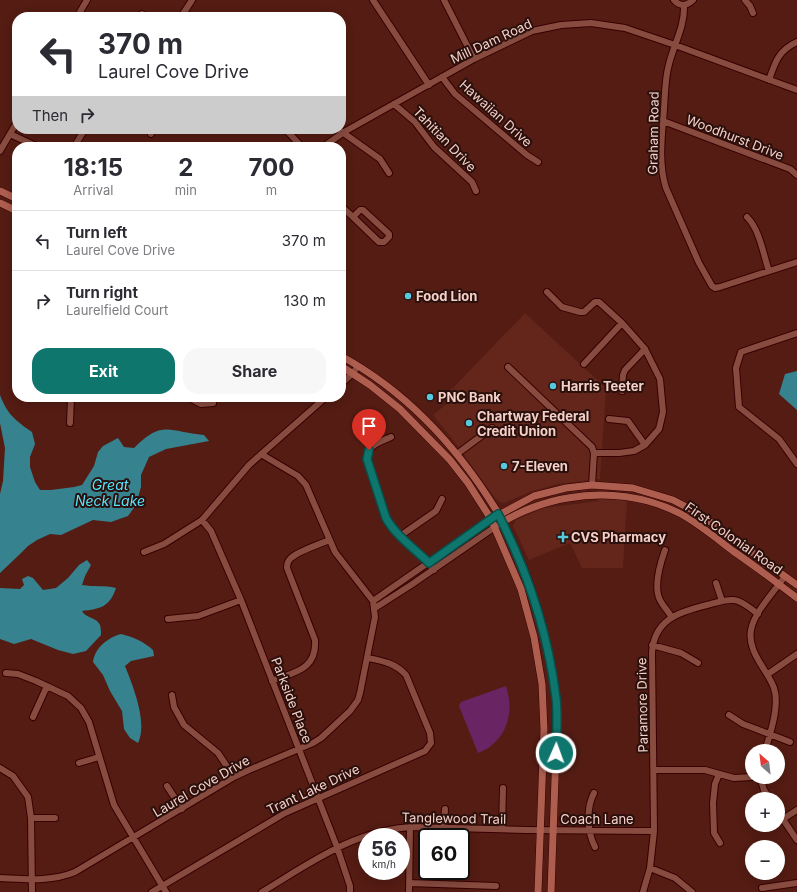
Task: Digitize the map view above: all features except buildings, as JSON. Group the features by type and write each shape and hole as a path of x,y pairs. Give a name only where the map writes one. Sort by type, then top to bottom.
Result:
{"main road":[{"path":"0,191 12,197"},
{"path":"0,203 12,209"},
{"path":"346,359 405,400 430,424 457,454 503,522 525,570 544,631 556,698 557,722 551,892"},
{"path":"346,369 370,384 400,409 450,460 468,483 491,519 521,589 534,637 542,684 544,730 538,892"},
{"name":"First Colonial Road","path":"491,519 534,496 566,488 592,485 633,488 673,500 698,513 797,585"},
{"name":"First Colonial Road","path":"495,527 545,503 576,496 619,496 643,500 670,509 698,525 797,598"}],"street":[{"path":"80,12 87,0"},
{"path":"184,12 192,0"},
{"path":"373,0 429,85"},
{"path":"444,0 474,59"},
{"path":"674,0 678,4 684,5 693,0"},
{"path":"745,0 753,13"},
{"name":"Graham Road","path":"684,5 684,20 666,74 661,160 663,180 710,284 715,288 720,287 769,271"},
{"name":"Mill Dam Road","path":"346,131 474,59 532,31 561,25 591,23 625,28 797,90"},
{"path":"769,80 776,59 788,46 797,42"},
{"name":"Hawaiian Drive","path":"442,77 455,94 526,155 538,162"},
{"name":"Tahitian Drive","path":"394,104 415,122 434,147 472,182 476,191"},
{"name":"Woodhurst Drive","path":"663,121 790,169 797,175"},
{"path":"0,151 12,131"},
{"path":"10,134 27,142"},
{"path":"290,134 297,142"},
{"name":"Mill Dam Road","path":"330,142 341,134"},
{"path":"346,134 380,159 389,173"},
{"path":"346,211 353,218 379,242 384,242 389,237 389,234 363,210 360,210 353,218"},
{"path":"747,217 758,236 769,271 797,262"},
{"path":"547,292 562,307 580,312 584,312 595,302 599,302 622,323 646,349 660,379 663,412 659,429 645,445 634,451 619,450 594,453"},
{"path":"584,364 622,323"},
{"path":"797,334 741,352 736,368 739,407 779,439 797,464"},
{"path":"622,391 623,375 625,370 646,349"},
{"path":"346,379 358,366"},
{"path":"508,366 592,447 594,453 592,485"},
{"path":"70,423 72,402"},
{"path":"197,402 201,404 213,403"},
{"path":"144,552 164,544 202,520 238,476 320,402"},
{"path":"609,419 628,421 645,445"},
{"path":"457,454 492,428"},
{"path":"391,437 373,446 369,450 367,459 386,518 400,536 429,563 434,570"},
{"path":"261,454 302,479 310,492 329,540 341,562 373,601 491,519"},
{"path":"400,536 436,511 442,499"},
{"name":"Parkside Place","path":"202,520 211,531 242,600 337,847 350,886 350,892"},
{"path":"375,608 434,570 495,527"},
{"path":"272,681 306,667 314,655 315,648 315,640 287,568 288,563 296,554 329,540"},
{"path":"665,550 660,564 657,590 660,600 671,616 684,610 722,601 733,600 740,602 758,614"},
{"path":"767,744 770,735 776,701 774,689 768,674 757,658 750,643 751,630 758,614 785,576"},
{"path":"716,583 722,601"},
{"path":"168,619 198,616 242,600"},
{"name":"Laurel Cove Drive","path":"0,878 54,878 75,872 234,777 299,750 321,738 339,722 354,705 360,693 375,617 373,601"},
{"name":"Paramore Drive","path":"643,892 650,868 654,831 652,645 661,627 671,616"},
{"path":"652,645 681,654 698,663"},
{"path":"768,674 797,654"},
{"name":"Trant Lake Drive","path":"152,892 164,889 285,813 318,797 425,751 431,739 430,734 406,675 397,667 368,658"},
{"path":"6,673 18,674 47,686 68,696 81,708 89,722 114,805 164,889"},
{"path":"33,717 47,686"},
{"path":"172,695 174,707 184,725 218,753 234,777"},
{"path":"729,715 743,724 790,742"},
{"path":"79,763 99,757"},
{"path":"0,768 13,776 28,797 31,818 32,892"},
{"path":"654,770 705,770 734,778 745,777"},
{"path":"719,774 715,784 713,803 714,833 720,843"},
{"path":"167,786 182,809"},
{"path":"502,829 503,788"},
{"path":"594,793 589,804 589,830 595,847"},
{"path":"444,827 445,809"},
{"path":"785,818 797,810"},
{"path":"31,818 55,818"},
{"path":"785,822 797,840"},
{"path":"409,892 410,827"},
{"name":"Tanglewood Trail","path":"262,892 337,847 369,834 397,828 410,827 540,830"},
{"name":"Coach Lane","path":"540,830 654,831"},
{"path":"650,868 675,878 692,892"},
{"path":"409,883 496,886"},
{"path":"762,888 797,883"}],"shaded area":[{"path":"525,313 605,387 606,391 600,479 557,484 530,492 504,503 495,498 457,445 433,415 450,401 451,390"},
{"path":"599,499 627,500 623,568 582,568 570,543 529,560 513,526 516,520 544,508 598,501"},
{"path":"506,686 509,710 506,725 503,732 492,745 478,753 459,706 461,702"}],"water":[{"path":"797,371 797,410 779,394 785,374"},
{"name":"Great Neck Lake","path":"0,395 9,412 32,432 35,444 30,457 30,467 35,482 40,490 51,490 82,485 94,466 98,452 103,446 118,438 124,447 134,448 152,433 160,430 174,430 204,435 209,441 166,449 149,457 141,475 141,487 136,505 128,516 111,522 93,520 61,535 50,534 28,546 0,573 0,494 3,481 5,448 0,423"},
{"path":"87,560 91,565 82,585 116,588 111,599 104,606 82,611 86,615 96,620 101,629 101,635 86,651 73,654 58,650 31,639 14,644 0,639 0,588 20,589 24,585 22,579 28,576 33,578 43,590 56,588 68,578 79,565"},
{"path":"121,634 134,638 145,644 153,650 154,656 131,661 125,666 135,694 140,715 141,735 138,743 130,738 124,729 122,711 110,691 103,675 93,662 96,652 102,644"}],"place":[{"name":"Food Lion","path":"408,296"},
{"name":"Harris Teeter","path":"553,386"},
{"name":"PNC Bank","path":"430,397"},
{"name":"Chartway Federal Credit Union","path":"469,423"},
{"name":"7-Eleven","path":"504,466"},
{"name":"CVS Pharmacy","path":"563,537"}],"route":[{"path":"369,450 367,459 386,518 400,536 429,563 498,514 503,522 525,570 544,631 556,698 556,753"}]}
